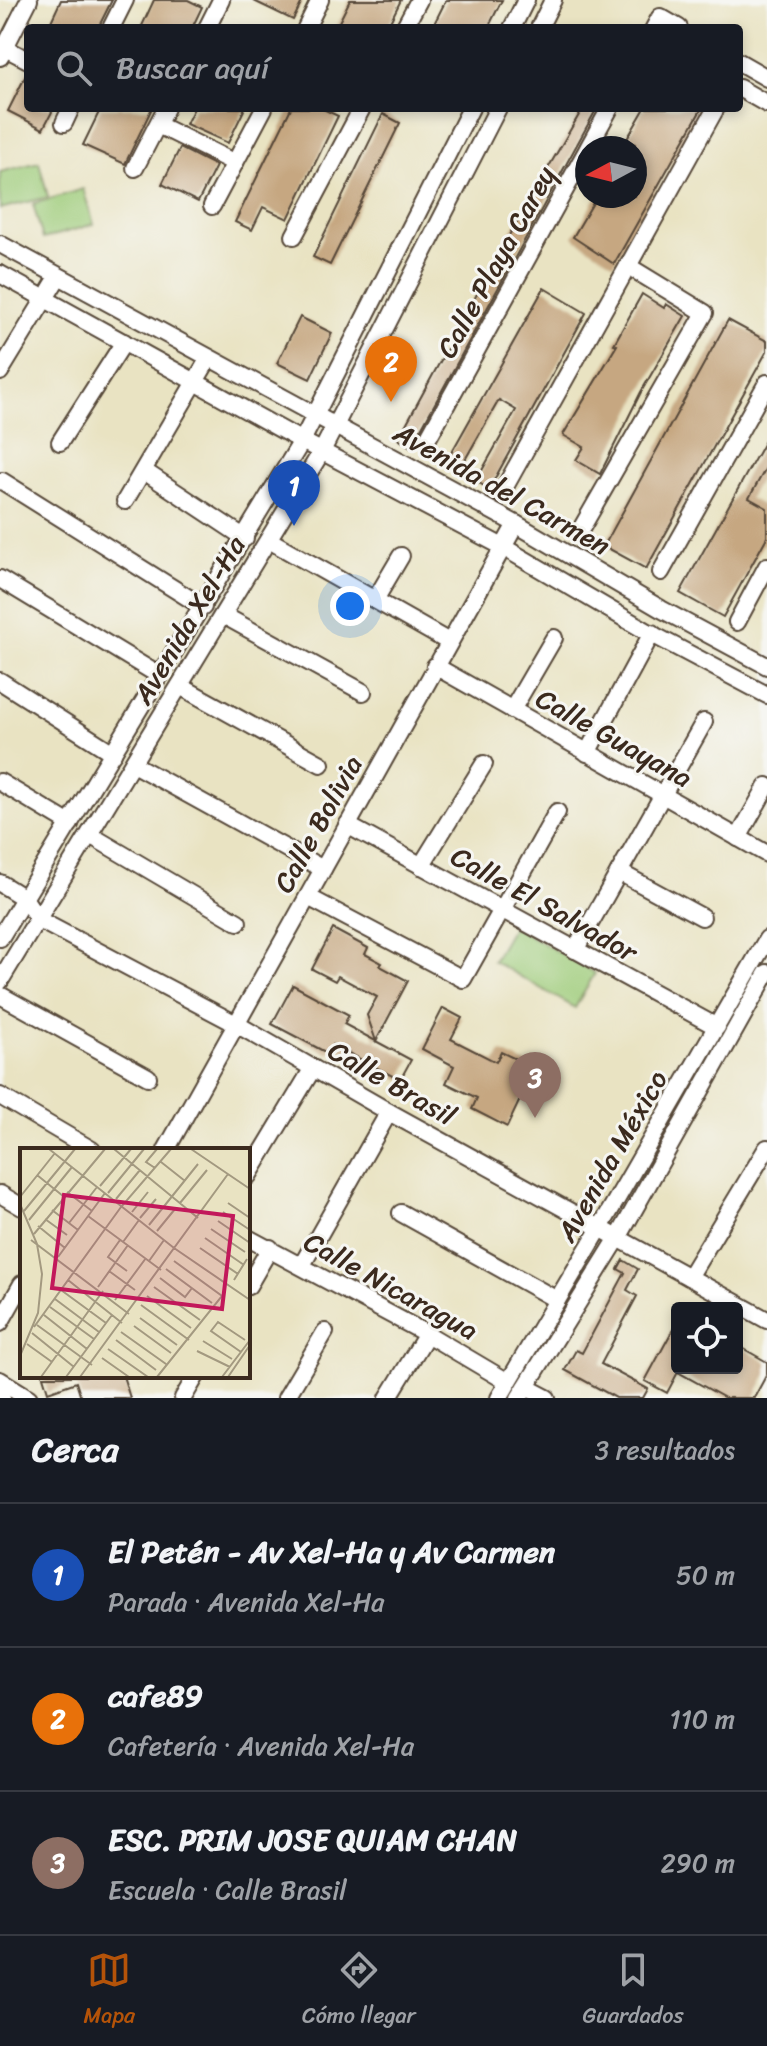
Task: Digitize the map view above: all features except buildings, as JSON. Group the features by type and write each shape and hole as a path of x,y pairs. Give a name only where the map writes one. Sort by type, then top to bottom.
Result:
{"street":[{"path":"24,59 3,52 29,0"},
{"path":"113,24 125,0"},
{"path":"209,24 221,0"},
{"path":"308,24 320,0"},
{"path":"406,24 419,0"},
{"path":"514,24 526,0"},
{"path":"541,24 553,0"},
{"path":"743,64 767,78"},
{"path":"743,90 767,104"},
{"path":"135,168 164,112"},
{"path":"212,206 262,112"},
{"path":"294,236 360,112"},
{"name":"Avenida Xel-Ha","path":"0,938 302,441 469,112"},
{"name":"Avenida Xel-Ha","path":"0,981 322,451 496,112"},
{"name":"Calle Playa Carey","path":"595,136 608,112"},
{"path":"501,494 714,112"},
{"path":"158,125 235,163"},
{"name":"Calle Playa Carey","path":"427,440 575,172"},
{"name":"Avenida del Carmen","path":"0,244 516,524 661,609 767,666"},
{"path":"581,529 705,313 628,266"},
{"name":"Avenida del Carmen","path":"0,274 302,441 503,547 767,695"},
{"path":"0,372 58,277"},
{"path":"60,442 124,342"},
{"path":"125,501 209,358"},
{"path":"661,572 767,383"},
{"path":"144,471 245,538"},
{"path":"2,481 203,607"},
{"name":"Calle Bolivia","path":"167,1148 516,524"},
{"path":"269,540 449,642"},
{"path":"375,600 401,556"},
{"path":"737,622 767,566"},
{"path":"0,579 160,676"},
{"path":"223,615 363,692"},
{"path":"587,753 652,633"},
{"path":"512,710 554,638"},
{"name":"Calle Guayana","path":"435,666 767,854"},
{"path":"0,681 113,753"},
{"path":"180,686 321,764"},
{"path":"575,950 704,722"},
{"path":"133,764 323,869"},
{"path":"421,866 484,764"},
{"path":"0,782 70,824"},
{"path":"738,838 767,786"},
{"path":"308,897 463,979 557,812"},
{"name":"Calle El Salvador","path":"347,825 717,1027"},
{"path":"90,835 238,922"},
{"path":"619,872 702,917"},
{"name":"Calle Brasil","path":"0,883 24,898 39,920 238,1025 389,1112 767,1320"},
{"name":"Avenida México","path":"499,1398 717,1027 755,990 767,939"},
{"name":"Avenida México","path":"523,1392 618,1238 767,973"},
{"path":"0,995 148,1077"},
{"path":"250,1173 313,1068"},
{"path":"0,1096 89,1148"},
{"path":"302,1265 389,1112"},
{"path":"689,1277 767,1148"},
{"path":"0,1194 20,1206"},
{"path":"401,1213 557,1300"},
{"name":"Calle Nicaragua","path":"250,1239 427,1334 508,1382"},
{"path":"250,1283 270,1248"},
{"path":"0,1323 12,1292"},
{"path":"286,1398 325,1332"},
{"path":"388,1398 427,1334"},
{"path":"183,1398 195,1378"},
{"path":"0,1380 29,1398"},
{"path":"523,1392 547,1398"}],"green space":[{"path":"39,162 48,197 0,209 0,172"},
{"path":"83,189 94,224 43,239 33,204"},
{"path":"513,926 595,973 575,1008 493,961"}],"place":[{"name":"cafe89","path":"391,402"},
{"name":"El Petén - Av Xel-Ha y Av Carmen","path":"294,526"},
{"name":"ESC. PRIM JOSE QUIAM CHAN","path":"535,1118"}]}
